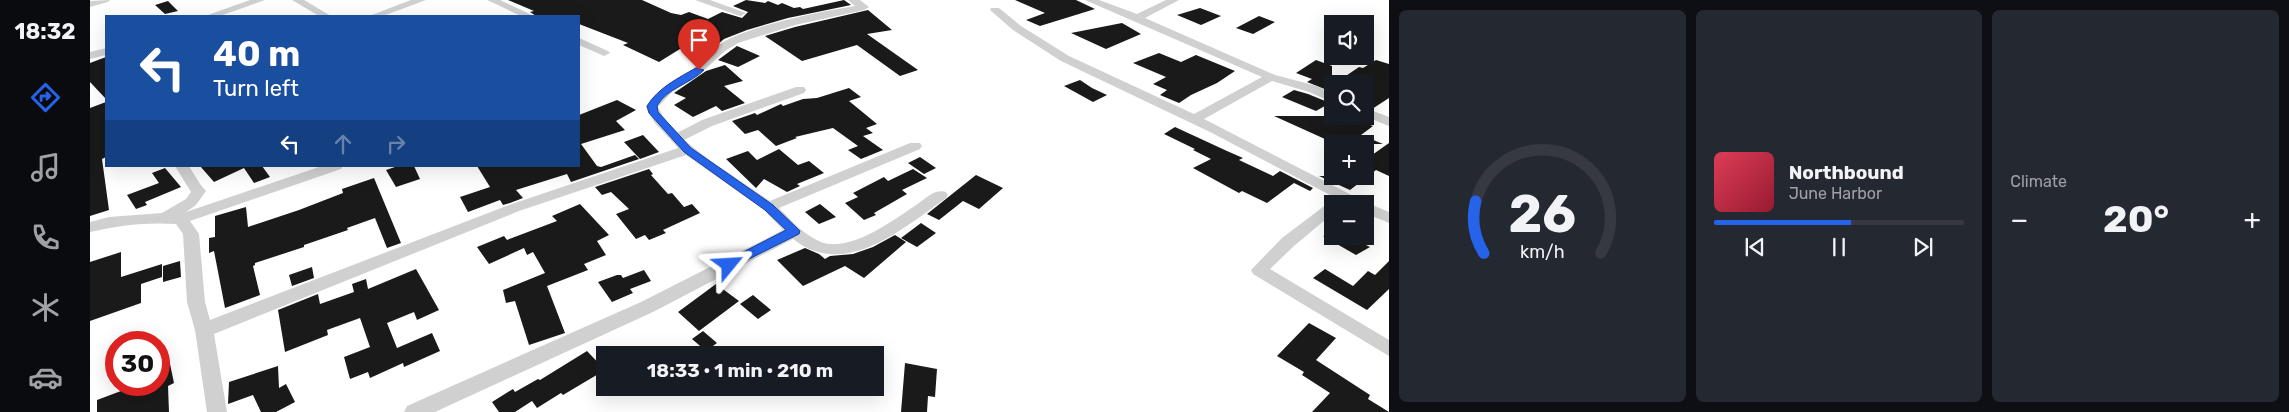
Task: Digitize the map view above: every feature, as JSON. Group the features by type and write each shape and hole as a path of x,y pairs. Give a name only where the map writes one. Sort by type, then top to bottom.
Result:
{"street":[{"path":"90,4 105,0"},
{"path":"213,15 260,0"},
{"path":"297,0 324,15"},
{"path":"377,15 421,0"},
{"path":"492,0 527,15"},
{"path":"700,0 741,13"},
{"path":"852,0 864,7 803,19 743,37 726,45 699,70 673,85 656,99 652,106 659,120 682,144 769,208 794,231 817,247 836,251 851,248 874,238 941,195"},
{"path":"1090,0 1137,18 1271,77 1313,89 1324,94"},
{"path":"1137,18 1174,0"},
{"path":"996,10 1014,27 1047,47 1107,79 1195,119 1330,195"},
{"path":"580,41 604,53"},
{"path":"90,56 105,50"},
{"path":"1195,119 1271,77"},
{"path":"204,330 682,144 706,123 800,90"},
{"path":"1374,116 1388,121"},
{"path":"769,208 914,146"},
{"path":"173,219 200,191 194,187 183,167"},
{"path":"90,227 133,219 173,219 325,168"},
{"path":"1374,211 1389,218"},
{"path":"1324,217 1288,242 1259,270 1389,348"},
{"path":"173,219 191,234 196,302 204,330 216,412"},
{"path":"414,412 646,307 794,231"}],"building":[{"path":"508,0 642,0 671,13 681,15 689,12 708,19 722,12 742,18 748,12 733,6 746,0 765,3 768,1 778,5 782,3 794,8 800,7 803,9 844,0 851,5 788,18 747,30 724,39 704,56 680,49 659,62 623,45 628,43 580,24 580,15 534,15 530,12 534,11"},
{"path":"1015,0 1076,0 1095,9 1040,26 1026,20 1045,13"},
{"path":"168,1 178,11 165,14 155,5"},
{"path":"1200,8 1221,16 1201,25 1177,15"},
{"path":"868,10 892,30 867,34 918,70 900,76 857,45 802,61 765,36 795,27"},
{"path":"1259,16 1275,22 1253,34 1236,28"},
{"path":"1122,23 1141,34 1106,49 1071,33"},
{"path":"737,46 760,56 738,67 718,60"},
{"path":"1159,53 1181,62 1196,55 1235,71 1179,103 1160,95 1167,90 1153,84 1166,77 1133,63"},
{"path":"105,57 105,98 90,82 90,63"},
{"path":"1316,60 1324,63 1324,65 1332,66 1332,75 1324,75 1324,89 1307,82 1312,79 1296,73"},
{"path":"1376,60 1389,64 1389,98 1374,108 1374,75 1347,75 1359,67 1363,68 1368,65 1374,65"},
{"path":"725,65 743,81 724,86 745,103 722,111 716,106 693,117 674,105 686,98 674,93 706,71"},
{"path":"1080,80 1107,95 1093,102 1064,86"},
{"path":"849,88 861,97 849,101 877,124 866,128 873,133 863,136 883,150 861,159 848,150 858,146 833,128 795,137 797,138 776,146 758,130 745,134 732,121 755,113 757,115 781,104 783,106 803,99 817,98"},
{"path":"1294,90 1324,101 1324,106 1316,111 1282,97"},
{"path":"617,100 636,110 616,121 625,130 581,144 597,166 601,167 635,155 639,159 571,182 567,174 516,190 523,198 510,203 503,205 500,200 468,212 460,197 490,187 478,167 580,167 580,115"},
{"path":"105,102 105,158 102,159 109,210 90,216 90,108"},
{"path":"1274,116 1324,116 1324,125 1373,126 1361,135 1324,135 1324,139"},
{"path":"1175,127 1243,158 1239,160 1273,176 1280,171 1313,188 1310,191 1294,183 1267,203 1242,191 1239,193 1193,168 1211,159 1164,134"},
{"path":"643,135 659,152 640,159 624,142"},
{"path":"1374,140 1383,144 1374,144"},
{"path":"1389,143 1389,176 1376,170 1374,172 1374,154"},
{"path":"779,149 798,165 809,161 824,173 797,184 800,186 787,192 764,179 756,188 726,159 748,151 757,160"},
{"path":"920,157 936,168 924,174 908,163"},
{"path":"201,167 263,167 270,177 254,183 244,168 214,182"},
{"path":"395,167 414,167 420,179 396,187 386,170"},
{"path":"165,168 181,187 145,202 147,205 136,209 127,195 159,183 152,173"},
{"path":"649,169 653,174 651,175 668,194 672,193 684,207 692,204 700,213 663,230 666,233 649,240 645,235 636,239 616,214 629,209 611,192 602,195 595,187"},
{"path":"913,169 927,178 902,190 907,194 874,213 876,215 864,220 845,203 858,197 853,193 884,177 888,181"},
{"path":"976,175 1003,188 979,209 963,201 939,220 927,214"},
{"path":"374,178 401,243 387,248 375,218 347,228 348,230 304,245 304,247 255,263 253,266 260,295 225,308 214,251 209,253 209,238 215,237 215,216 246,207 248,227 343,193 342,189"},
{"path":"1339,185 1356,185 1350,190"},
{"path":"580,204 609,235 597,241 606,255 584,264 588,270 547,286 565,333 529,345 515,301 506,303 503,290 545,273 533,252 527,255 524,248 489,264 477,247 504,236 507,240 557,221 552,216"},
{"path":"820,204 836,217 819,224 805,212"},
{"path":"921,223 936,233 917,247 901,238"},
{"path":"895,235 906,242 864,278 845,266 803,286 777,260 805,248 825,259 830,256 853,254 873,247"},
{"path":"1339,245 1366,245 1370,247 1356,255"},
{"path":"121,252 121,277 162,264 162,277 141,284 141,303 90,321 90,262"},
{"path":"180,261 181,277 163,282 163,266"},
{"path":"1389,261 1389,289 1367,310 1313,278 1325,269 1353,286 1368,271 1375,275"},
{"path":"312,267 314,278 292,286 289,275"},
{"path":"416,269 439,310 417,320 414,312 387,323 397,348 432,333 440,351 404,367 403,363 370,378 368,372 350,379 344,357 370,347 360,318 327,330 328,335 285,352 278,310 318,294 320,304 354,292 352,284 366,279 368,289"},
{"path":"644,270 651,281 630,289 633,293 612,302 598,282 617,275 621,275 623,278"},
{"path":"716,284 739,301 699,331 678,312"},
{"path":"753,295 771,310 758,319 740,304"},
{"path":"1309,323 1336,338 1316,360 1370,395 1368,399 1389,412 1312,412 1330,393 1302,375 1304,372 1277,356"},
{"path":"703,331 717,343 713,346 700,346 692,339"},
{"path":"587,351 596,360 596,375 563,395 561,393 537,408 532,401 515,412 499,412 492,402 513,389 515,392 538,379 540,380"},
{"path":"905,363 937,369 935,397 928,396 927,412 901,412"},
{"path":"170,364 174,383 170,385"},
{"path":"278,366 279,388 286,384 295,402 276,412 261,412 253,395 228,404 229,382"},
{"path":"108,396 168,396 169,412 97,412 97,400"}],"route":[{"path":"699,70 673,85 656,99 652,106 654,113 687,150 769,208 794,231 729,265"}]}
